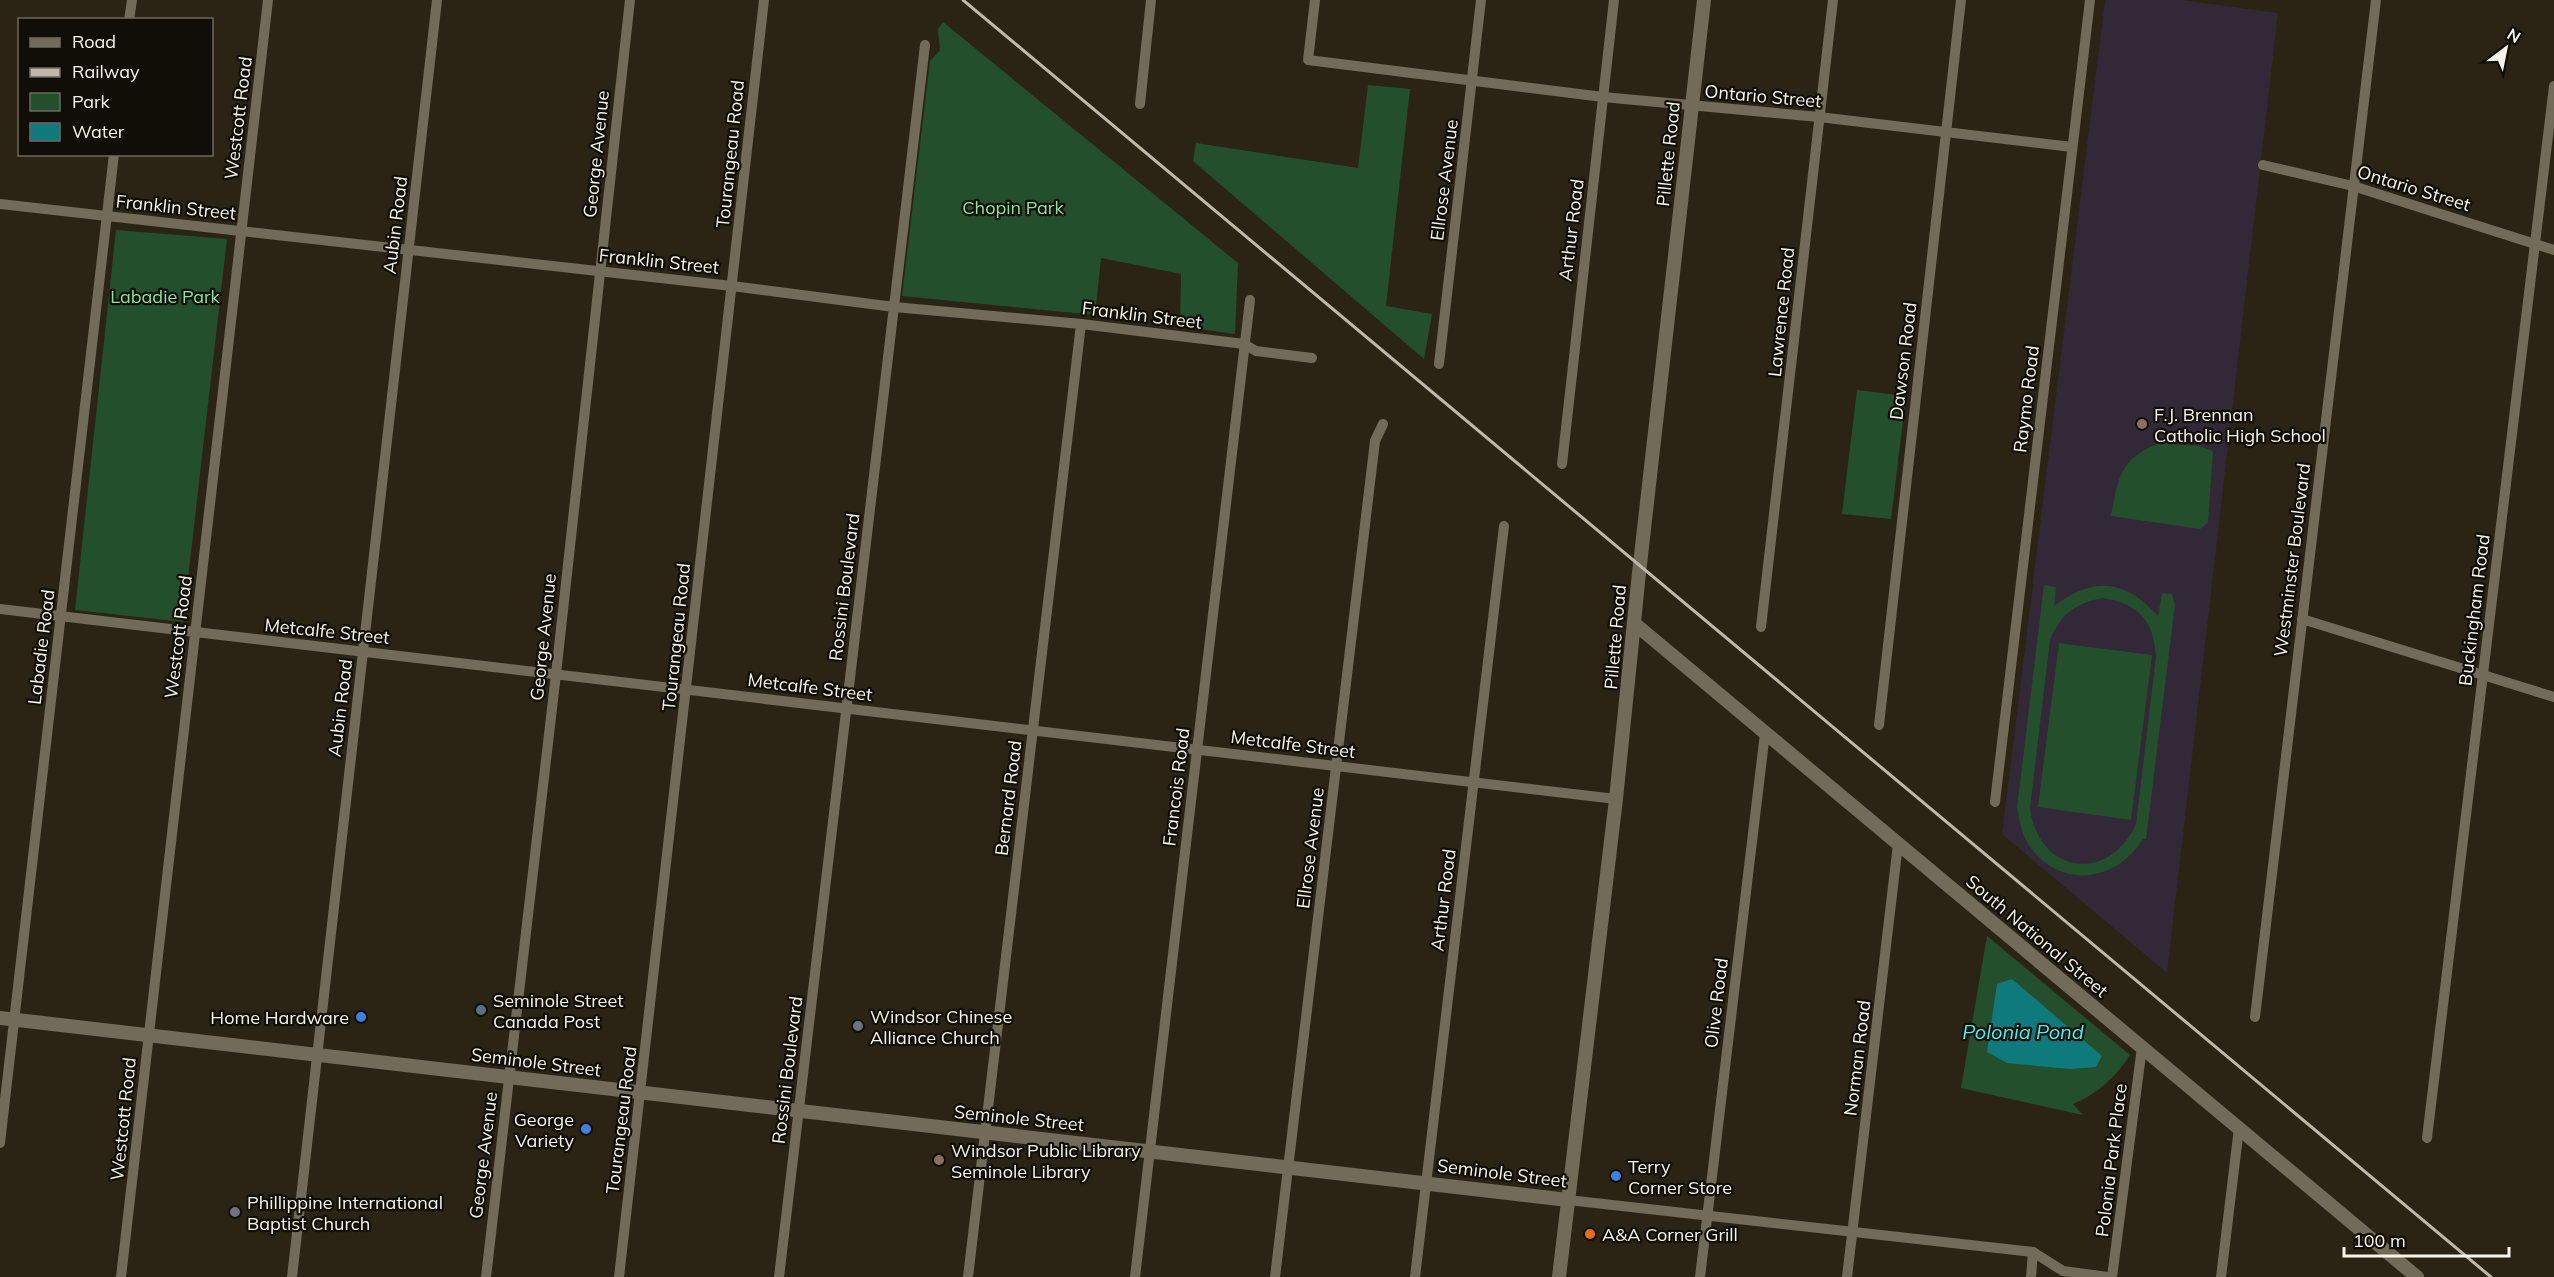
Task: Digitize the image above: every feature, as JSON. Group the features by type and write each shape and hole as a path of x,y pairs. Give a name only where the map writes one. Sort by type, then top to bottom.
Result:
{"street":[{"path":"129,18 132,0"},
{"name":"Westcott Road","path":"121,1277 268,0"},
{"name":"Aubin Road","path":"292,1277 437,0"},
{"name":"George Avenue","path":"486,1277 556,674 630,0"},
{"name":"Tourangeau Road","path":"619,1277 764,0"},
{"path":"1140,104 1151,0"},
{"name":"Ontario Street","path":"1315,0 1308,60 1603,97 1819,117 2072,147"},
{"name":"Ellrose Avenue","path":"1439,364 1481,0"},
{"name":"Arthur Road","path":"1562,464 1614,0"},
{"name":"Pillette Road","path":"1559,1277 1616,799 1704,0"},
{"name":"Lawrence Road","path":"1761,627 1833,0"},
{"name":"Dawson Road","path":"1879,725 1961,0"},
{"name":"Raymo Road","path":"1995,802 2090,0"},
{"name":"Westminster Boulevard","path":"2255,1017 2376,0"},
{"name":"Rossini Boulevard","path":"779,1277 925,45"},
{"name":"Buckingham Road","path":"2427,1138 2554,86"},
{"name":"Labadie Road","path":"0,1143 114,156"},
{"name":"Ontario Street","path":"2263,165 2353,186 2554,250"},
{"name":"Franklin Street","path":"0,204 732,286 894,307 1081,324 1244,344 1256,351 1311,358"},
{"name":"Francois Road","path":"1135,1277 1250,300"},
{"name":"Bernard Road","path":"968,1277 1081,324"},
{"name":"Ellrose Avenue","path":"1275,1277 1375,441 1383,424"},
{"name":"Arthur Road","path":"1415,1277 1504,526"},
{"name":"Metcalfe Street","path":"0,609 1616,799"},
{"path":"2302,618 2554,697"},
{"name":"South National Street","path":"1635,624 2415,1276"},
{"name":"Olive Road","path":"1700,1277 1766,733"},
{"name":"Norman Road","path":"1847,1277 1898,844"},
{"name":"Seminole Street","path":"0,1018 509,1076 640,1094 1150,1150 2033,1252"},
{"name":"Polonia Park Place","path":"2033,1252 2062,1271 2110,1277 2142,1047"},
{"path":"2221,1277 2239,1128"},
{"path":"2031,1277 2033,1252"}],"shaded area":[{"name":"F.J. Brennan Catholic High School","path":"2105,0 2181,0 2278,13 2167,973 2002,834"}],"green space":[{"name":"Chopin Park","path":"943,22 1238,263 1235,334 1180,326 1181,274 1101,258 1095,315 902,296 930,61 940,50 938,29"},
{"path":"1368,85 1410,89 1386,306 1432,314 1424,359 1193,161 1196,143 1358,168"},
{"name":"Labadie Park","path":"116,230 227,239 183,622 75,610"},
{"path":"1857,390 1906,396 1891,519 1842,514"},
{"path":"2160,443 2199,446 2213,451 2208,523 2200,529 2111,516 2123,471 2136,455"},
{"path":"2044,585 2056,587 2054,606 2082,590 2096,586 2109,586 2133,595 2158,616 2162,593 2172,594 2175,605 2146,839 2143,839 2132,854 2118,865 2103,872 2087,875 2070,874 2055,869 2040,859 2028,844 2022,831 2017,808","holes":["2103,598 2116,601 2142,616 2148,624 2155,644 2156,657 2136,824 2124,843 2109,856 2092,863 2076,863 2060,858 2046,846 2036,830 2030,808 2050,640 2059,623 2070,611 2093,600"]},
{"path":"2059,643 2152,655 2131,820 2038,807"},
{"path":"1987,936 2130,1055 2119,1071 2105,1084 2073,1104 2083,1115 1961,1088"}],"water":[{"name":"Polonia Pond","path":"2012,979 2102,1056 2096,1067 2070,1069 2007,1063 1987,1052 1997,984"}],"railway":[{"path":"963,0 2491,1277"}],"place":[{"name":"F.J. Brennan Catholic High School","path":"2142,424"},
{"name":"Seminole Street Canada Post","path":"481,1010"},
{"name":"Home Hardware","path":"361,1017"},
{"name":"Windsor Chinese Alliance Church","path":"858,1026"},
{"name":"George Variety","path":"586,1129"},
{"name":"Windsor Public Library Seminole Library","path":"939,1160"},
{"name":"Terry Corner Store","path":"1616,1176"},
{"name":"Phillippine International Baptist Church","path":"235,1212"},
{"name":"A&A Corner Grill","path":"1590,1234"}]}
